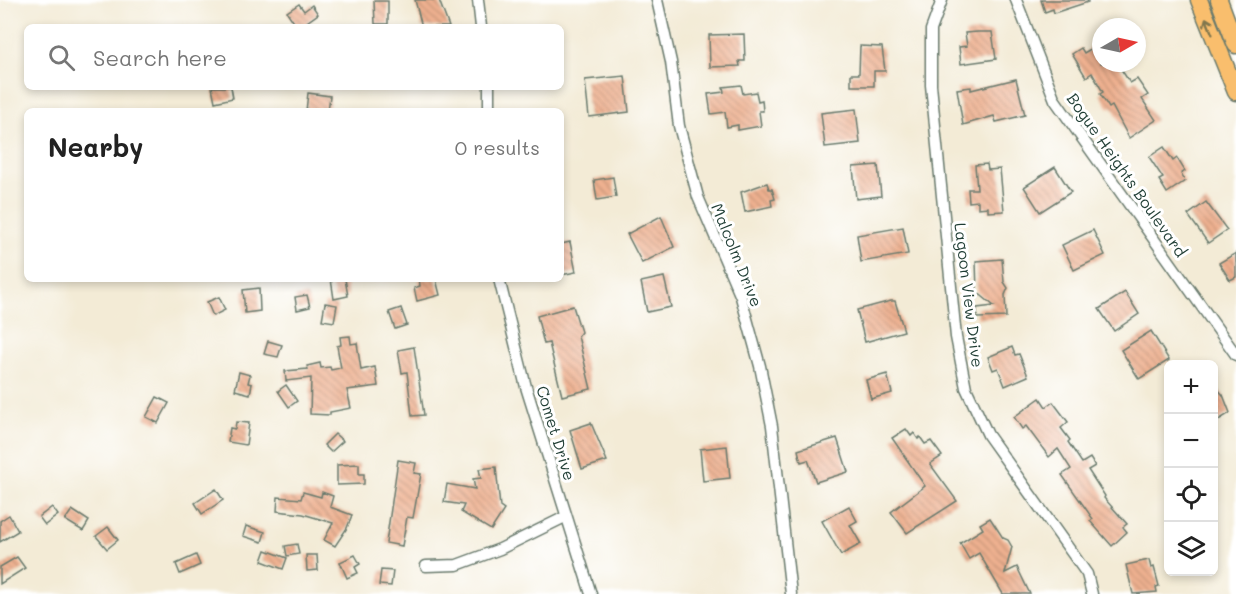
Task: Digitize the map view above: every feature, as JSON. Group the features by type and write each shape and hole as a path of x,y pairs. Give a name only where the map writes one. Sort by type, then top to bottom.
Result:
{"main road":[{"path":"1199,0 1236,92"},
{"path":"1219,0 1236,45"}],"street":[{"path":"478,0 481,24"},
{"name":"Malcolm Drive","path":"657,0 671,62 679,126 698,197 741,297 760,366 772,426 791,594"},
{"name":"Lagoon View Drive","path":"942,0 931,30 932,85 956,337 966,388 988,435 1087,574 1092,594"},
{"name":"Bogue Heights Boulevard","path":"1016,0 1055,100 1236,356"},
{"path":"489,90 489,108"},
{"name":"Comet Drive","path":"500,282 526,387 591,594"},
{"path":"426,566 457,565 500,549 565,517"}],"building":[{"path":"415,0 439,0 448,24 421,24"},
{"path":"1041,0 1088,0 1088,2 1054,13 1053,9 1045,12"},
{"path":"374,1 388,1 388,24 375,24"},
{"path":"299,4 304,11 312,5 318,14 307,22 308,24 295,24 287,12"},
{"path":"992,32 996,59 961,64 959,47 967,46 965,33"},
{"path":"744,34 745,61 739,61 740,66 710,67 709,35"},
{"path":"860,46 882,47 885,71 874,71 874,86 851,86 851,74 859,74"},
{"path":"1081,48 1084,53 1092,48 1092,72 1123,72 1130,83 1137,79 1148,95 1142,99 1156,120 1129,138 1112,106 1109,108 1100,94 1103,92 1092,73 1086,77 1072,54"},
{"path":"625,76 629,112 589,117 585,80"},
{"path":"1016,79 1025,115 996,122 994,116 963,125 957,89 971,87 971,90"},
{"path":"741,85 743,94 756,92 758,101 762,100 763,111 759,111 761,126 738,130 738,125 727,127 725,112 711,114 708,94 724,92 723,87"},
{"path":"213,90 232,90 233,98 215,102"},
{"path":"308,93 330,96 328,108 306,108"},
{"path":"856,109 860,143 825,147 821,113"},
{"path":"1164,147 1173,161 1177,158 1185,171 1181,174 1185,181 1167,193 1159,180 1163,178 1149,157"},
{"path":"987,164 988,170 1000,169 1004,211 988,212 988,207 978,208 978,201 969,202 968,189 977,189 975,165"},
{"path":"878,165 881,196 856,199 853,167"},
{"path":"1055,167 1071,192 1040,212 1024,187"},
{"path":"613,177 616,197 597,200 594,180"},
{"path":"767,183 775,199 771,200 772,206 745,212 741,192"},
{"path":"1206,202 1227,230 1208,243 1188,215"},
{"path":"661,216 674,247 642,263 627,234"},
{"path":"903,227 908,254 861,262 857,235"},
{"path":"1093,230 1105,255 1074,270 1062,245"},
{"path":"570,242 576,272 564,274 564,243"},
{"path":"1236,253 1236,277 1230,280 1219,263"},
{"path":"1002,259 1004,282 1008,288 1005,295 1006,317 977,318 977,308 994,306 977,292 976,261"},
{"path":"664,277 671,307 647,312 641,282"},
{"path":"331,282 346,282 348,296 334,299"},
{"path":"419,282 437,282 440,295 417,301 414,288 420,286"},
{"path":"259,288 260,311 245,313 243,290"},
{"path":"1125,292 1139,314 1114,331 1099,309"},
{"path":"307,295 310,307 297,310 295,297"},
{"path":"219,297 225,310 213,316 207,302"},
{"path":"895,301 904,331 865,342 857,310"},
{"path":"325,303 337,305 334,322 322,320"},
{"path":"573,306 581,332 578,336 591,389 562,396 549,343 544,344 537,316"},
{"path":"401,308 407,325 395,329 389,312"},
{"path":"1151,331 1169,360 1164,360 1164,363 1139,379 1121,350"},
{"path":"350,336 351,344 357,343 361,370 375,367 378,386 347,390 351,408 330,412 330,415 310,414 311,378 286,381 285,371 308,369 307,366 320,363 321,368 330,367 331,370 341,368 337,346 341,345 340,337"},
{"path":"268,341 282,345 278,357 264,354"},
{"path":"414,347 424,415 412,416 407,372 402,373 398,350"},
{"path":"1012,347 1015,355 1019,354 1028,376 1005,386 998,368 993,370 988,357"},
{"path":"239,372 250,375 248,383 252,384 250,394 235,390"},
{"path":"887,374 892,393 871,399 866,380"},
{"path":"286,385 297,401 289,407 278,391"},
{"path":"1218,389 1223,395 1230,413 1218,420"},
{"path":"157,397 169,403 158,423 146,417"},
{"path":"1040,398 1046,407 1053,402 1068,422 1061,428 1070,440 1068,442 1082,463 1090,458 1095,466 1088,470 1105,496 1104,498 1127,524 1123,527 1127,532 1112,546 1090,521 1093,519 1062,475 1071,469 1058,449 1049,457 1026,426 1022,429 1014,417"},
{"path":"236,422 249,423 246,445 228,442 230,428 235,429"},
{"path":"591,423 607,461 582,469 570,430"},
{"path":"906,429 911,436 914,433 918,439 920,437 925,444 931,441 942,456 930,464 957,501 907,533 891,512 925,486 892,438"},
{"path":"335,434 343,441 331,452 324,445"},
{"path":"837,438 848,472 816,482 808,460 801,462 798,450"},
{"path":"727,446 730,478 703,481 700,449"},
{"path":"398,460 416,463 414,473 421,474 413,518 407,517 402,546 386,543"},
{"path":"359,464 359,474 364,474 364,484 337,485 337,465"},
{"path":"496,467 500,507 504,510 491,530 461,512 464,505 444,502 447,484 475,489 473,479 481,478 479,469"},
{"path":"216,489 223,500 202,514 195,503"},
{"path":"303,492 321,497 322,492 333,496 330,507 352,515 347,528 335,546 324,540 333,523 303,514 277,511 278,497 301,499"},
{"path":"849,506 857,521 850,525 861,544 841,555 822,521"},
{"path":"52,507 58,515 45,525 39,517"},
{"path":"72,510 89,521 83,531 65,520"},
{"path":"9,515 18,531 0,542 0,521"},
{"path":"990,518 1012,547 1005,573 1017,567 1030,594 1003,594 979,553 969,559 960,543 983,529 980,524"},
{"path":"246,526 265,532 262,542 243,536"},
{"path":"108,527 118,540 107,549 96,536"},
{"path":"297,544 299,554 287,556 285,546"},
{"path":"266,550 287,558 283,569 262,561"},
{"path":"196,555 200,565 180,574 176,564"},
{"path":"306,555 317,555 318,570 307,571"},
{"path":"355,555 360,564 355,567 358,573 347,578 340,562"},
{"path":"17,557 25,568 0,584 0,567"},
{"path":"1149,560 1151,568 1154,567 1159,586 1156,587 1157,592 1133,594 1126,565"},
{"path":"381,570 393,571 391,586 379,585"}]}
